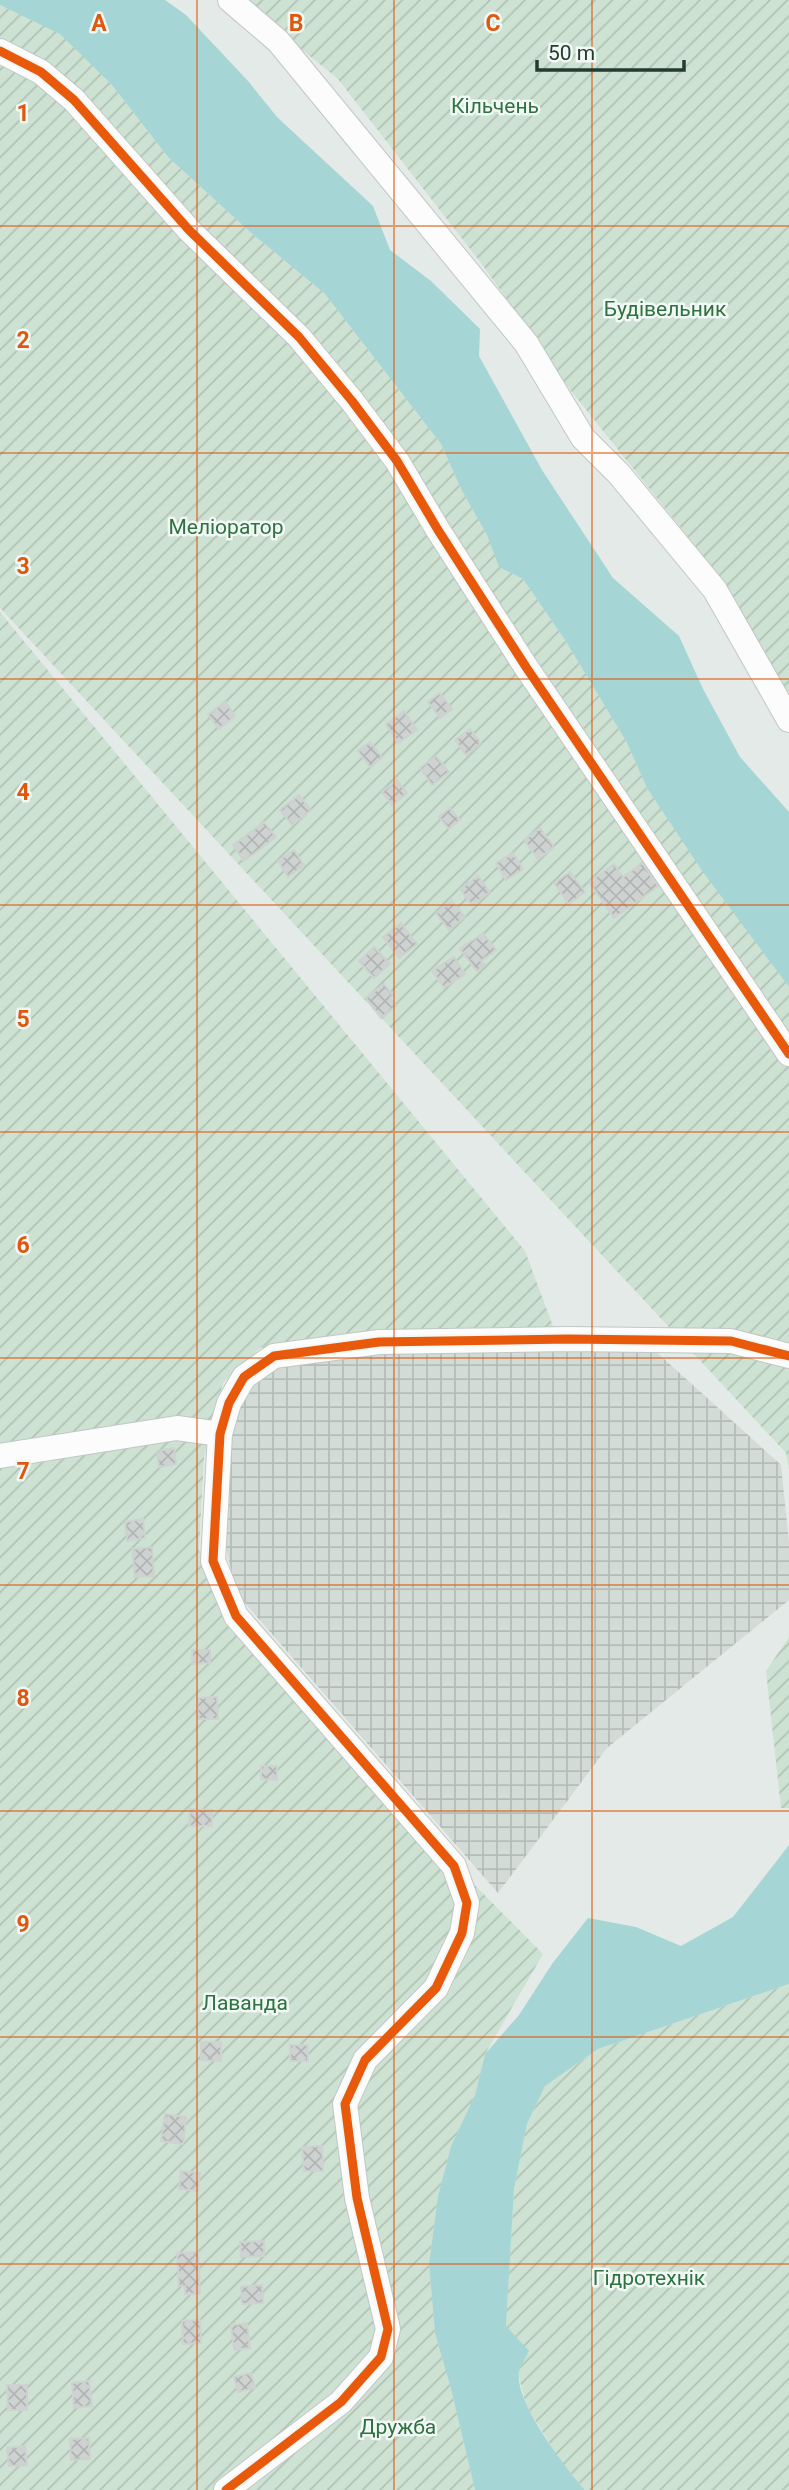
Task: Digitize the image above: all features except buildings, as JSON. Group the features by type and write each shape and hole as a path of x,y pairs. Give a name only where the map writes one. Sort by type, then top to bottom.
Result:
{"street":[{"path":"230,0 278,41 526,342 583,438 619,474 715,590 789,720"},
{"path":"0,51 41,72 74,100 189,230 299,337 352,401 397,461 526,667 789,1054"},
{"path":"226,2490 341,2402 381,2357 388,2329 357,2198 345,2104 365,2060 436,1988 462,1933 467,1903 454,1866 236,1616 213,1561 220,1434 229,1403 244,1377 274,1356 379,1342 582,1339 731,1341 789,1356"},
{"path":"0,1456 177,1428 220,1434"}],"shaded area":[{"path":"653,1349 781,1465 789,1543 789,1600 607,1748 498,1893 237,1594 225,1544 232,1439 238,1411 250,1383 274,1366 384,1351"}],"green space":[{"path":"241,0 789,0 789,697 721,578 571,391 484,267 338,79"},
{"name":"Меліоратор","path":"0,5 60,33 112,85 168,157 249,231 325,294 441,444 462,491 487,535 499,566 523,579 565,640 626,741 647,788 789,987 789,1469 786,1453 0,608"},
{"name":"Лаванда","path":"0,612 525,1251 554,1329 504,1327 350,1333 260,1348 223,1383 204,1457 199,1550 222,1610 364,1773 543,1954 485,2054 475,2095 451,2146 438,2196 429,2264 435,2333 475,2490 0,2490"},
{"path":"789,1637 789,1808 781,1808 766,1671"},
{"name":"Гідротехнік","path":"789,1984 789,2490 585,2490 559,2459 526,2405 506,2326 514,2189 527,2124 545,2086 598,2049"}],"water":[{"path":"0,0 165,0 186,15 248,81 277,117 373,206 390,250 431,281 480,329 479,356 542,470 613,578 679,636 703,689 740,757 789,812 789,987 703,872 647,788 626,741 565,640 523,579 499,567 487,535 462,491 441,444 325,294 249,231 168,157 112,85 60,34 0,5"},
{"path":"789,1845 789,1984 598,2049 545,2086 527,2124 514,2189 506,2326 529,2351 519,2371 524,2399 532,2416 585,2490 475,2490 435,2333 429,2264 438,2196 451,2146 475,2095 485,2054 519,2015 552,1964 588,1918 636,1927 681,1946 733,1917"}],"cycle path":[{"path":"0,51 41,72 74,100 189,230 299,337 352,401 397,461 526,667 789,1054"},
{"path":"226,2490 341,2402 381,2357 388,2329 357,2198 345,2104 365,2060 436,1988 462,1933 467,1903 454,1866 236,1616 213,1561 220,1434 229,1403 244,1377 274,1356 379,1342 568,1339 731,1341 789,1356"}],"park label":[{"name":"Кільчень","path":"495,106"},
{"name":"Будівельник","path":"665,309"},
{"name":"Дружба","path":"398,2427"}]}
